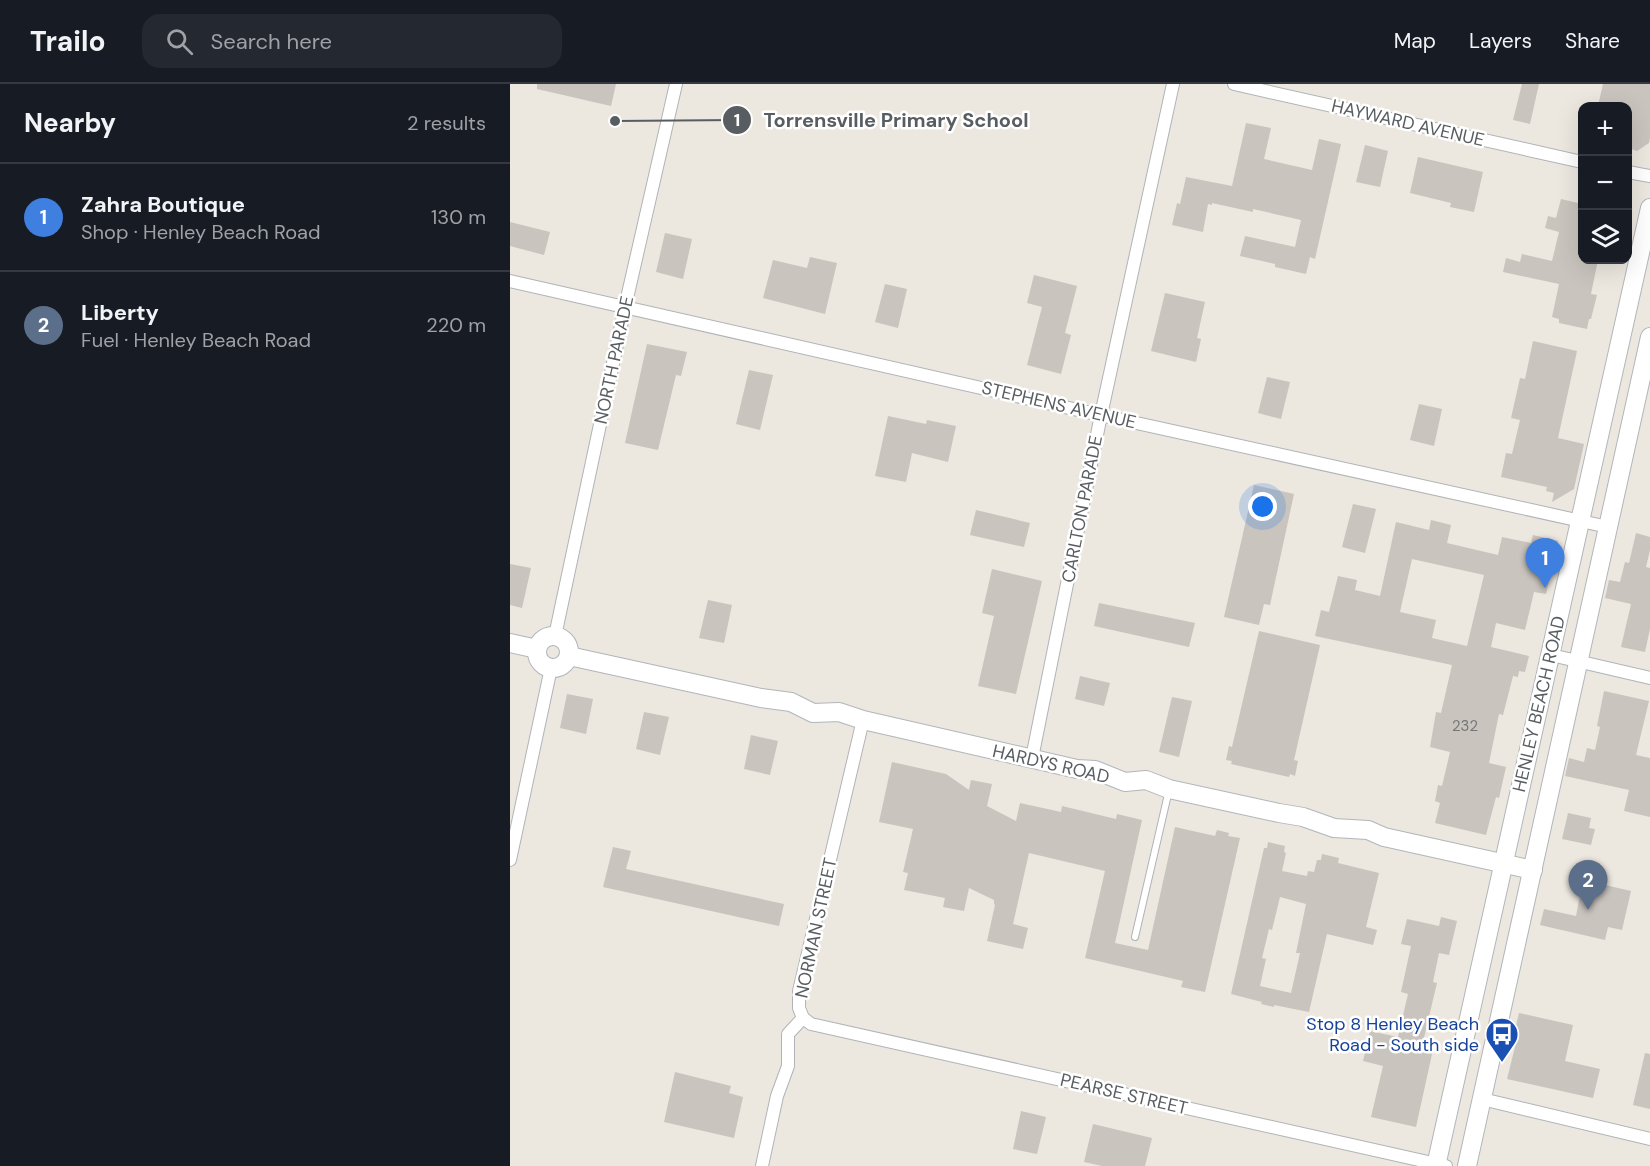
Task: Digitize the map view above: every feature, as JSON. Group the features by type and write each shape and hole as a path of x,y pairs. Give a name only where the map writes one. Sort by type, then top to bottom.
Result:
{"main road":[{"name":"HENLEY BEACH ROAD","path":"1440,1165 1504,863 1650,208"},
{"name":"HENLEY BEACH ROAD","path":"1467,1166 1650,337"},
{"path":"555,636 563,639 568,647 569,656 565,663 551,668 543,665 538,658 537,649 546,637 555,636"},
{"path":"510,643 537,649"},
{"name":"HARDYS ROAD","path":"569,656 761,698 791,702 813,713 839,712 863,720 1077,769 1095,770 1125,782 1146,780 1169,789 1303,817 1334,828 1368,830 1384,837 1533,870"}],"street":[{"name":"NORTH PARADE","path":"555,636 625,307 676,84"},
{"name":"CARLTON PARADE","path":"1032,758 1101,415 1173,84"},
{"name":"HAYWARD AVENUE","path":"1234,84 1578,161"},
{"path":"1632,172 1650,176"},
{"name":"STEPHENS AVENUE","path":"510,280 1101,415 1608,527"},
{"path":"1551,655 1650,678"},
{"path":"510,860 551,668"},
{"name":"NORMAN STREET","path":"762,1166 777,1096 788,1066 788,1034 803,1018 799,1008 799,992 863,720"},
{"name":"PEARSE STREET","path":"803,1018 812,1024 1440,1165"},
{"path":"1482,1099 1650,1139"}],"lane":[{"path":"1135,937 1169,789"}],"building":[{"path":"537,84 616,84 611,106 537,89"},
{"path":"1522,84 1539,84 1530,124 1513,120"},
{"path":"1603,84 1650,84 1649,143 1637,151 1632,149 1632,102 1599,102"},
{"path":"1246,123 1271,128 1264,159 1312,170 1319,139 1341,144 1315,259 1310,257 1306,274 1240,256 1245,236 1295,247 1301,220 1212,203 1212,205 1208,204 1203,232 1172,225 1186,177 1232,186"},
{"path":"1365,145 1388,151 1380,187 1356,182"},
{"path":"1418,157 1483,172 1474,212 1450,207 1451,203 1410,193"},
{"path":"1561,199 1578,203 1578,264 1597,264 1591,294 1597,295 1587,329 1559,323 1559,319 1552,317 1559,284 1503,272 1506,258 1520,262 1522,254 1552,261 1559,232 1545,228 1548,216 1556,218"},
{"path":"510,222 550,232 544,255 510,246"},
{"path":"665,233 692,239 683,279 656,272"},
{"path":"810,257 837,263 825,314 763,298 773,260 807,268"},
{"path":"1034,275 1077,286 1065,333 1071,335 1061,374 1027,365 1042,307 1027,303"},
{"path":"885,284 907,289 898,328 875,322"},
{"path":"1165,293 1205,302 1197,338 1201,339 1196,362 1151,351"},
{"path":"1533,341 1577,351 1558,438 1584,444 1574,489 1552,502 1554,493 1546,491 1547,487 1501,477 1506,453 1512,454 1520,420 1511,418 1520,378 1525,379"},
{"path":"647,344 687,352 681,376 676,375 658,450 625,443"},
{"path":"749,370 773,375 760,430 736,424"},
{"path":"1267,377 1290,382 1281,419 1258,413"},
{"path":"1419,404 1442,409 1434,446 1410,440"},
{"path":"888,416 926,424 927,420 956,426 948,462 912,453 906,482 875,476"},
{"path":"1254,485 1294,494 1270,605 1264,604 1259,625 1224,617"},
{"path":"1353,504 1376,509 1365,553 1342,547"},
{"path":"976,510 1030,523 1024,547 970,535"},
{"path":"1431,520 1451,525 1447,543 1498,555 1502,537 1531,543 1533,535 1558,541 1546,594 1534,592 1525,630 1496,623 1491,647 1529,656 1525,672 1519,671 1518,677 1513,676 1503,715 1499,714 1489,763 1506,767 1499,798 1496,797 1486,835 1435,823 1440,803 1435,801 1438,785 1442,786 1450,752 1430,747 1436,712 1441,713 1452,665 1315,636 1321,610 1329,612 1338,576 1357,580 1355,590 1380,596 1396,522 1429,530","holes":["1412,559 1484,575 1467,646 1432,638 1436,620 1400,612"]},
{"path":"1636,533 1650,537 1646,567 1650,568 1650,629 1645,652 1621,647 1631,604 1605,598 1609,580 1620,582 1625,562 1629,563"},
{"path":"510,564 531,568 522,608 510,605"},
{"path":"992,569 1042,581 1016,694 978,686 994,616 982,613"},
{"path":"708,600 732,605 724,643 699,638"},
{"path":"1099,603 1195,623 1189,647 1094,626"},
{"path":"1259,631 1320,645 1294,760 1298,761 1295,776 1290,774 1289,777 1231,764 1232,761 1226,760 1229,746 1232,747"},
{"path":"1080,676 1110,683 1104,706 1075,699"},
{"path":"1604,691 1649,701 1636,755 1650,758 1650,817 1624,811 1629,790 1565,776 1569,758 1584,762 1587,748 1595,750"},
{"path":"567,694 593,699 586,734 560,728"},
{"path":"1172,697 1192,701 1179,757 1159,752"},
{"path":"644,712 669,717 660,755 636,749"},
{"path":"751,735 778,741 770,775 744,769"},
{"path":"892,762 946,774 969,790 971,780 992,784 987,806 1016,821 1020,803 1061,812 1062,806 1116,819 1117,814 1142,820 1115,943 1148,950 1175,827 1215,836 1217,830 1229,833 1228,836 1240,838 1205,992 1181,987 1183,981 1085,958 1105,871 1029,853 1013,924 1028,928 1023,949 987,941 995,905 994,900 969,888 964,911 943,907 945,898 904,890 908,873 903,872 913,829 879,822"},
{"path":"1568,813 1591,818 1589,828 1595,829 1591,845 1562,839"},
{"path":"1268,842 1285,846 1284,852 1286,853 1282,871 1307,876 1308,871 1314,872 1317,860 1321,860 1322,854 1339,858 1338,863 1379,873 1366,927 1377,930 1373,945 1327,934 1309,1012 1261,1004 1262,1002 1231,994 1264,848 1267,848","holes":["1280,897 1306,904 1296,953 1300,953 1291,993 1260,986 1266,959 1262,958"]},
{"path":"613,847 631,851 626,869 784,904 779,926 603,887"},
{"path":"1583,880 1631,891 1622,930 1608,927 1605,940 1540,925 1544,909 1576,916"},
{"path":"1441,917 1457,921 1449,955 1439,953 1433,982 1437,983 1423,1042 1434,1045 1416,1127 1371,1117 1383,1066 1363,1061 1370,1031 1398,1037 1408,994 1401,992 1411,946 1401,944 1407,919 1439,926"},
{"path":"1519,1013 1573,1025 1565,1061 1600,1069 1593,1098 1507,1079 1517,1039 1513,1038"},
{"path":"1645,1053 1650,1054 1650,1109 1633,1105"},
{"path":"675,1072 731,1086 729,1093 743,1097 734,1138 664,1122"},
{"path":"1021,1111 1046,1117 1037,1154 1013,1149"},
{"path":"1093,1124 1152,1138 1145,1166 1102,1166 1084,1162"}],"place":[{"name":"Torrensville Primary School","path":"615,121"},
{"name":"Zahra Boutique","path":"1545,588"},
{"name":"Liberty","path":"1588,910"},
{"name":"Stop 8 Henley Beach Road - South side","path":"1502,1063"}]}
